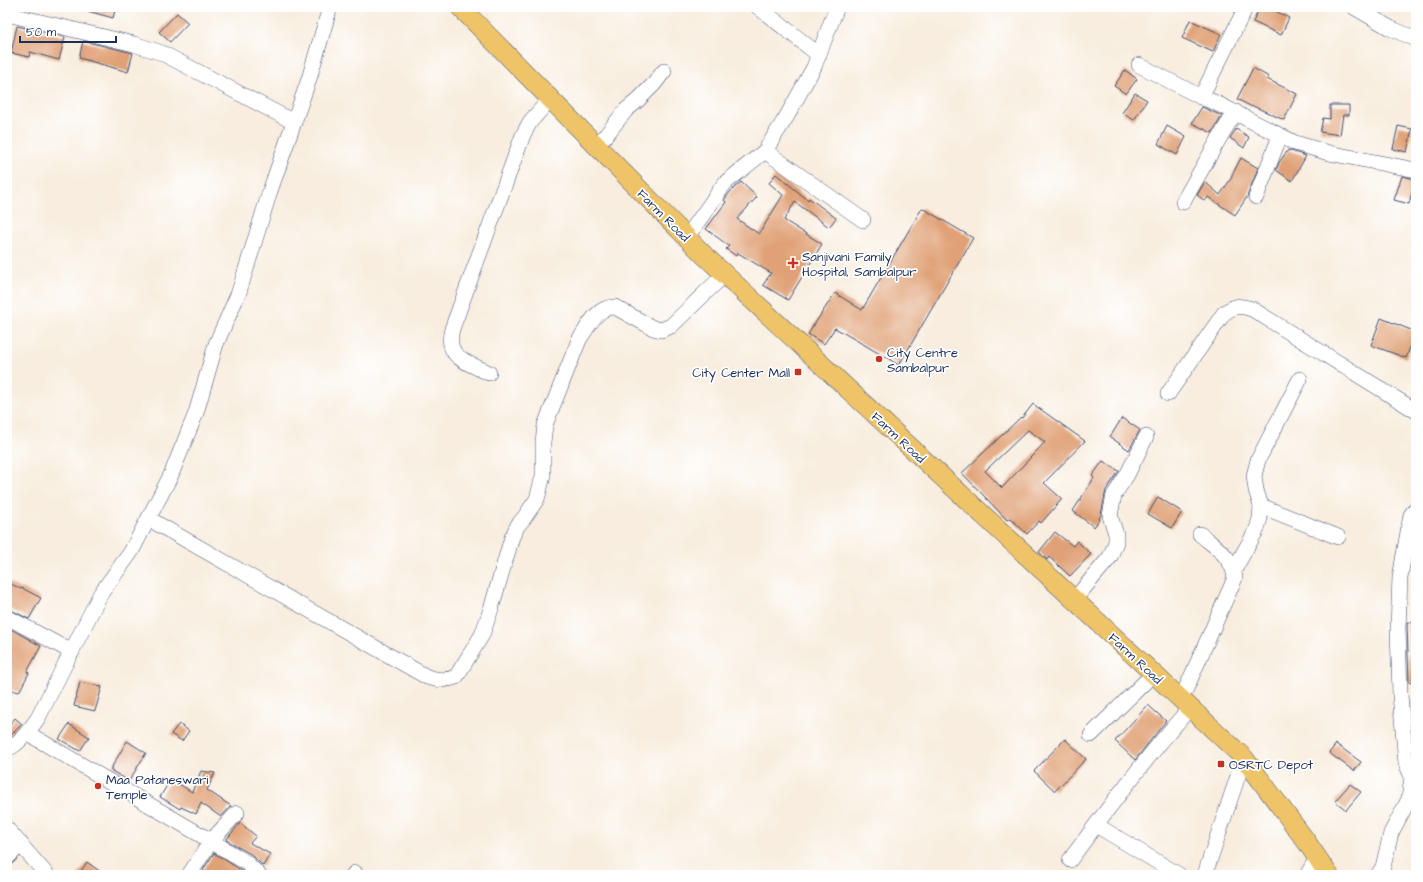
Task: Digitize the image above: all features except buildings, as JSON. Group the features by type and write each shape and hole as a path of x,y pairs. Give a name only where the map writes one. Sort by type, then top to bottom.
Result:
{"main road":[{"name":"Farm Road","path":"460,7 725,274 1244,758 1329,875"}],"street":[{"path":"7,749 27,733 42,712 101,593 130,552 149,519 171,475 196,412 216,344 239,292 270,191 309,79 330,7"},
{"path":"758,7 819,55"},
{"path":"687,237 725,183 765,150 787,116 814,68 836,7"},
{"path":"1201,98 1246,7"},
{"path":"1354,7 1390,28 1416,38"},
{"path":"7,14 134,44 162,53 294,122"},
{"path":"1139,65 1201,98 1236,112 1295,143 1329,153 1416,170"},
{"path":"596,145 626,110 654,84 664,71"},
{"path":"489,373 457,356 451,349 449,339 523,135 530,122 550,99"},
{"path":"1183,202 1224,130 1236,112"},
{"path":"1256,197 1280,136"},
{"path":"765,150 863,220"},
{"path":"149,519 427,677 440,680 449,680 456,677 482,635 512,537 518,525 537,499 544,476 545,425 576,347 586,330 602,310 609,307 615,307 653,328 661,330 671,326 725,274"},
{"path":"1168,394 1224,313 1232,307 1241,306 1252,309 1416,411"},
{"path":"1234,570 1258,529 1261,506 1256,490 1254,476 1258,460 1300,379"},
{"path":"1074,600 1110,557 1114,549 1116,534 1110,516 1114,495 1127,475 1146,437"},
{"path":"1261,506 1338,537"},
{"path":"1378,875 1383,867 1391,833 1409,799 1414,781 1406,763 1400,695 1398,629 1400,577 1411,515 1416,508"},
{"path":"1070,860 1096,824 1158,746 1186,704 1235,578 1234,570 1230,561 1200,534"},
{"path":"7,617 72,652"},
{"path":"1091,735 1153,674"},
{"path":"27,733 247,863 259,875"},
{"path":"1205,875 1244,758"},
{"path":"189,875 211,841 237,813"},
{"path":"1096,824 1179,875"},
{"path":"7,829 22,844 47,875"},
{"path":"7,858 22,844"},
{"path":"1307,875 1317,858"}],"place":[{"name":"Sanjivani Family Hospital, Sambalpur","path":"793,263"},
{"name":"City Centre Sambalpur","path":"879,359"},
{"name":"City Center Mall","path":"798,372"},
{"name":"OSRTC Depot","path":"1221,764"},
{"name":"Maa Pataneswari Temple","path":"98,786"}]}
